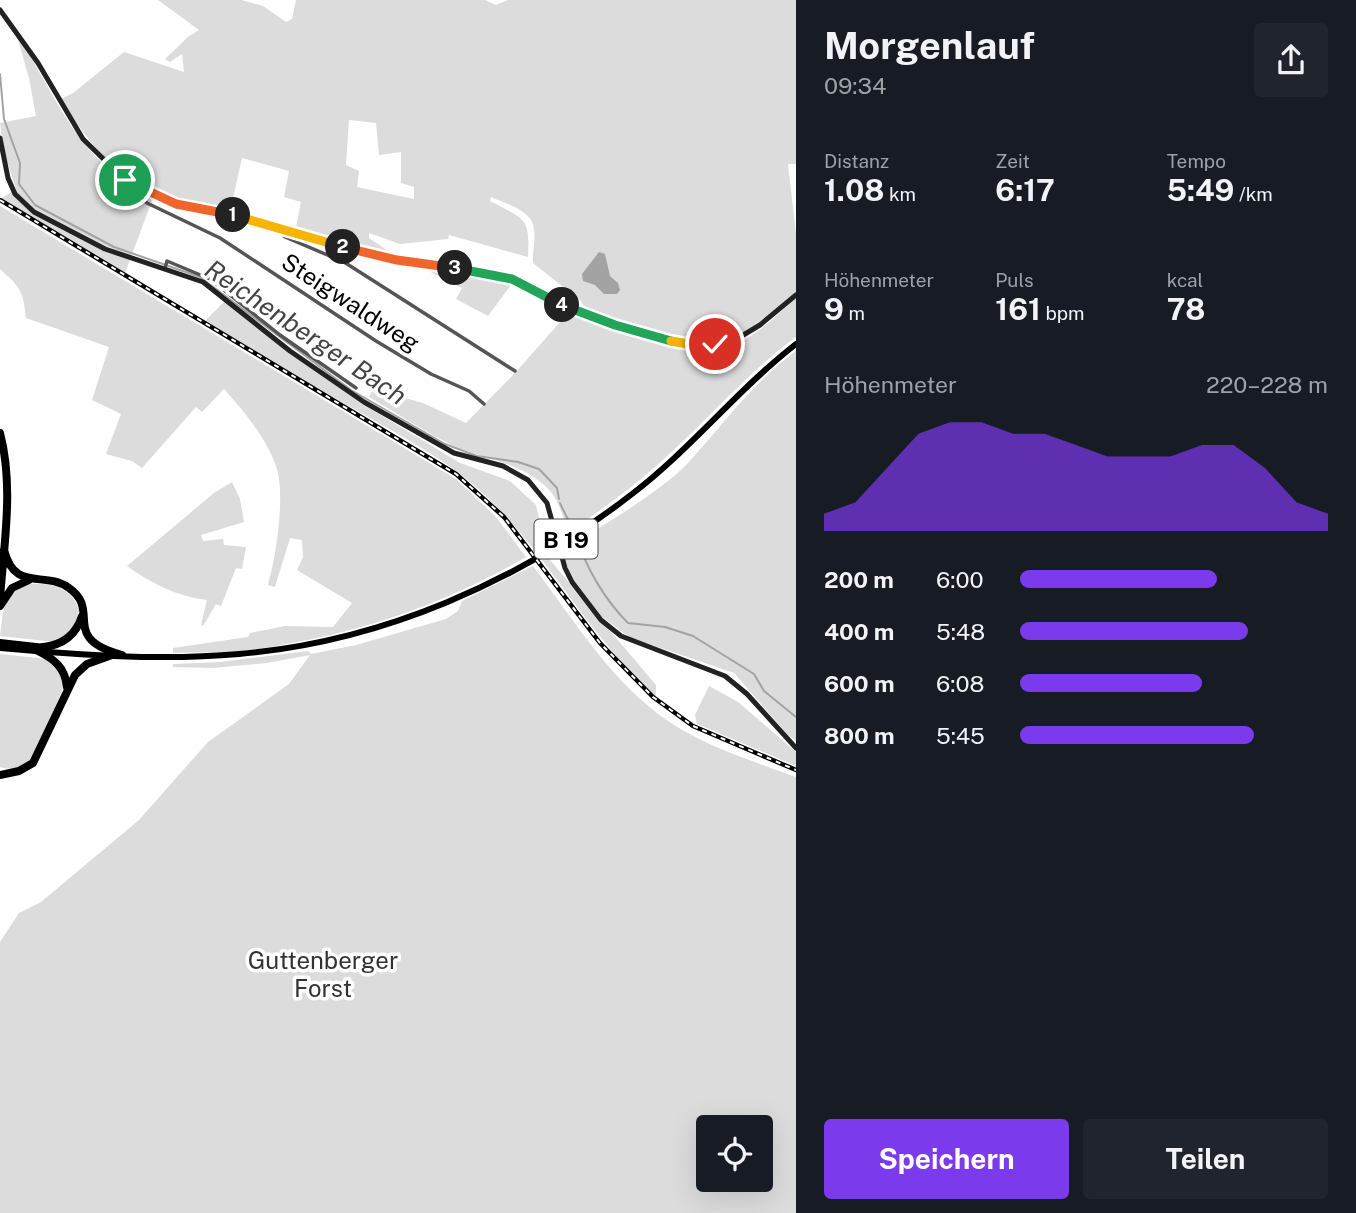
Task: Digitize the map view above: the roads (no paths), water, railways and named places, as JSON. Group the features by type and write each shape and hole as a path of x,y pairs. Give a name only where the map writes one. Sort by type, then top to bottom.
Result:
{"highway":[{"path":"0,433 6,478 0,598"},
{"path":"4,550 12,568 29,580 66,586 78,597 85,630 91,642 103,650 122,655"},
{"path":"0,606 12,588 29,580"},
{"name":"B 19","path":"40,649 67,639 79,626 83,614"},
{"path":"3,773 23,770 38,757 67,691 66,678 61,667 40,649"},
{"name":"B 19","path":"67,691 81,669 112,655"}],"main road":[{"path":"0,10 38,63 83,139 118,175 133,185 176,204 237,216 275,229 397,260 477,271 512,279 584,314 653,336 694,345 715,344 740,337 760,325 796,295"},
{"path":"0,138 8,178 24,204 105,249 166,266 203,282 364,401 460,456 503,466 528,480 547,503 565,568 572,582 601,620 621,636 725,676 747,694 796,748"},
{"name":"B 19","path":"1,645 112,655 204,656 285,648 367,630 452,600 505,575 591,523 670,463 744,389 796,344"}],"street":[{"name":"Steigwaldweg","path":"133,185 131,189 134,195 146,203 220,238 376,341 431,374 469,391 484,404"},
{"path":"275,229 285,237 344,262 515,371"},
{"path":"278,337 356,388"}],"waterway":[{"name":"Reichenberger Bach","path":"0,74 4,119 20,163 19,184 35,205 114,247 200,277 351,390 445,444 477,456 518,462 539,469 557,488 559,499"},
{"name":"Reichenberger Bach","path":"560,503 597,583 628,623 665,627 693,636 754,674 764,691 796,717"},
{"path":"561,539 566,523"}],"railway":[{"path":"0,200 456,474 504,517 600,643 653,697 693,726 796,770"}],"park label":[{"name":"Guttenberger Forst","path":"323,974"}]}
